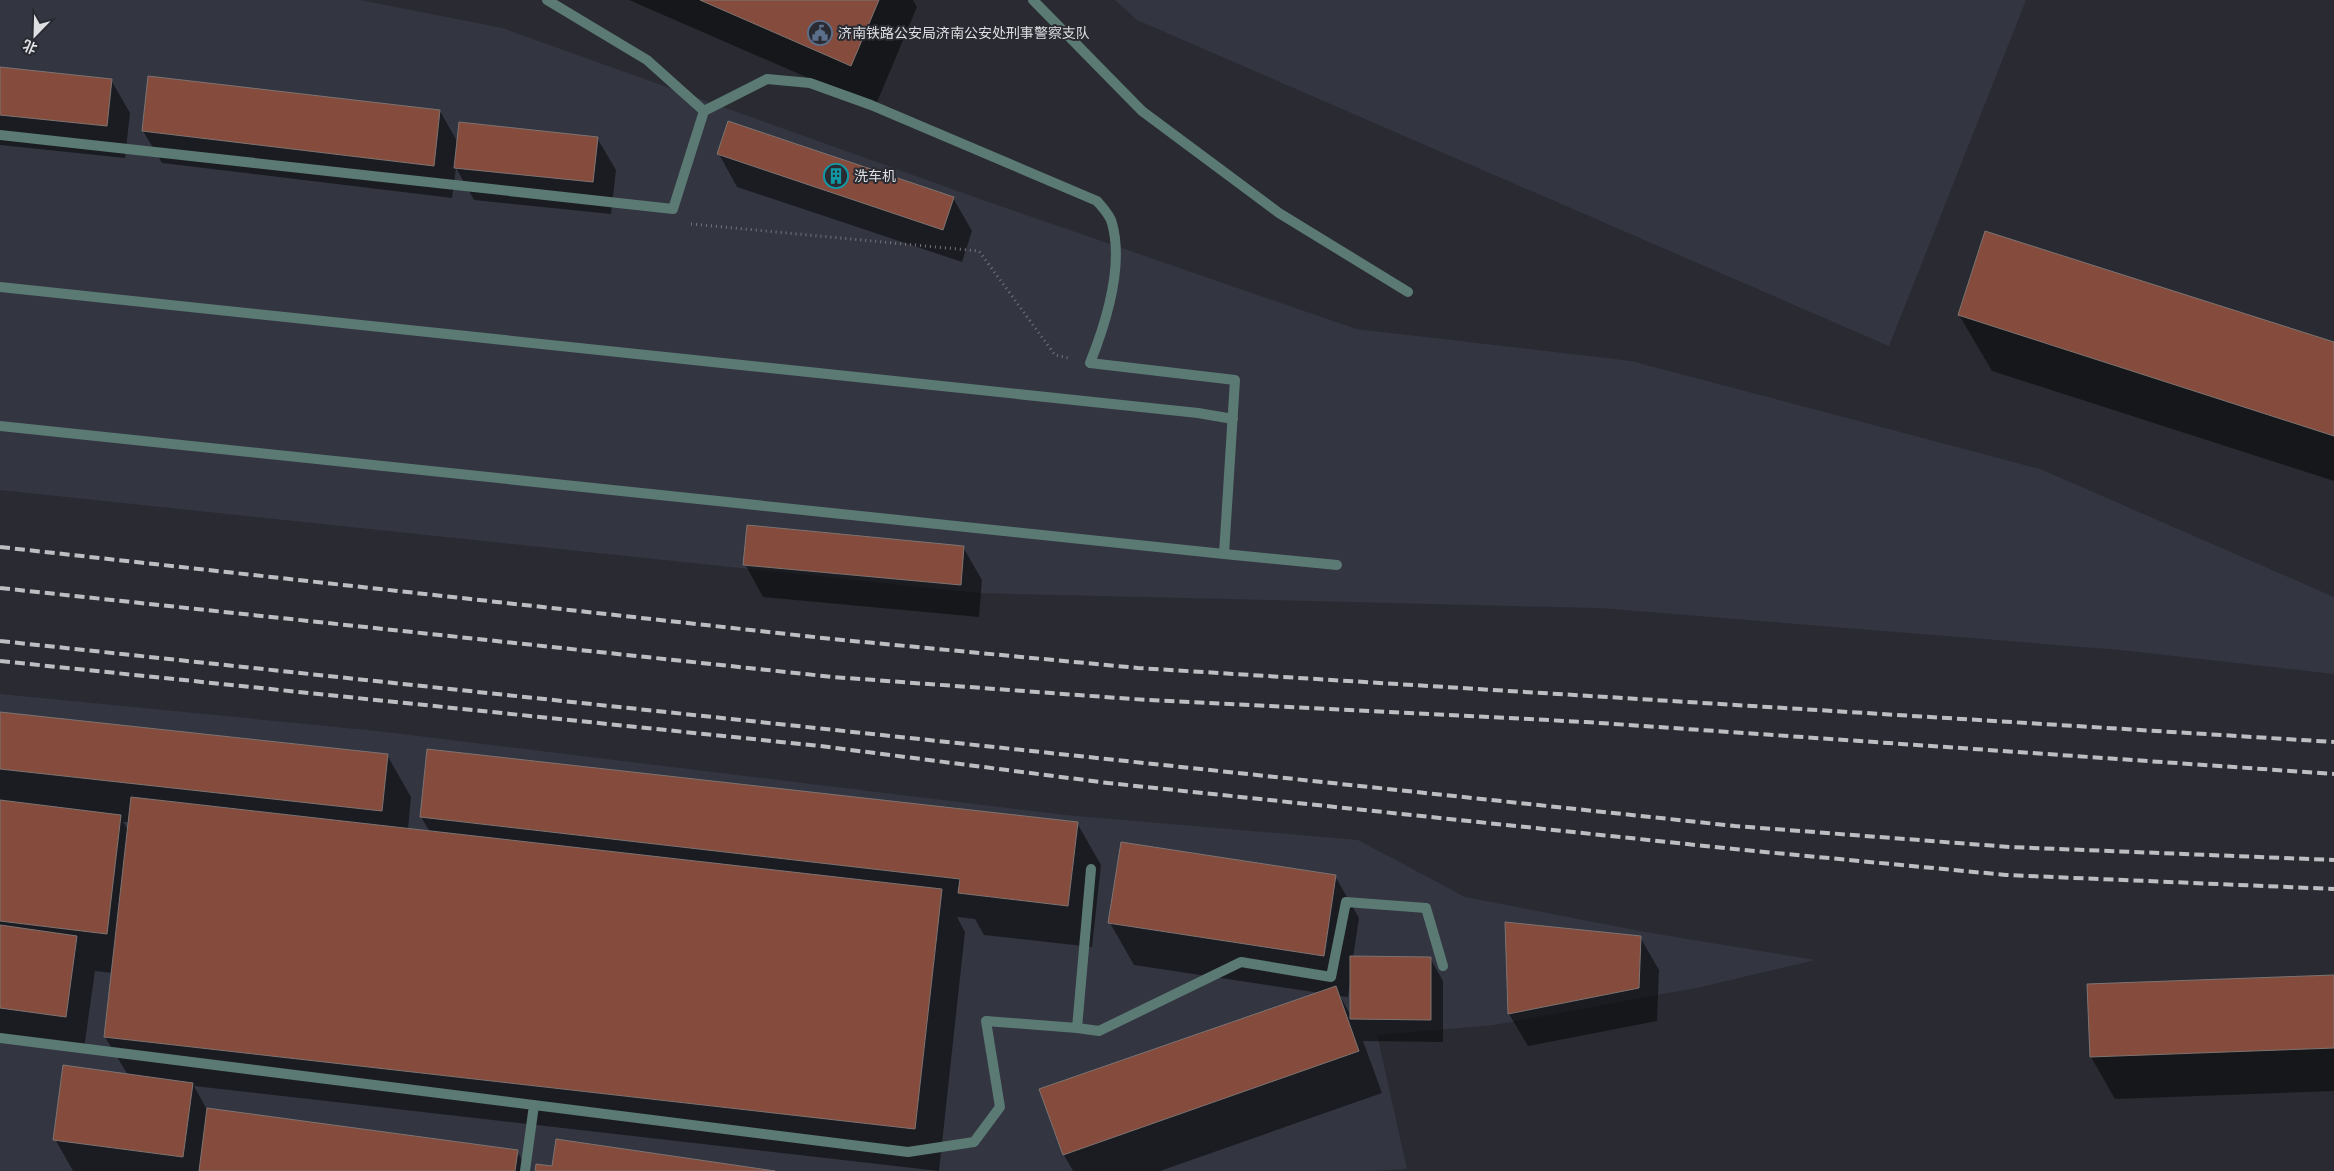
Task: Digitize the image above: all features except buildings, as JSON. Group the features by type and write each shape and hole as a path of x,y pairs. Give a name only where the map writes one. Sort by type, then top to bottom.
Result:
{"street":[{"path":"546,0 647,60 704,111"},
{"path":"1032,0 1142,110 1279,213 1408,292"},
{"path":"0,135 673,209 704,111 766,79 810,84 871,105 1097,200 1112,221 1116,256 1113,288 1090,363 1236,380 1224,554"},
{"path":"0,287 1179,411 1233,419"},
{"path":"0,426 1337,565"},
{"path":"1077,1028 1091,869"},
{"path":"0,1038 908,1152 974,1142 1000,1107 986,1020 1099,1031 1242,962 1330,977 1346,902 1426,908 1443,966"},
{"path":"525,1171 534,1105"}],"path":[{"path":"673,209 693,226 979,251 1055,355 1090,363"}],"shaded area":[{"path":"0,0 360,0 502,28 977,198 1356,329 1631,361 2040,469 2334,597 2334,674 2120,650 1599,608 978,593 0,490"},
{"path":"1115,0 2026,0 1889,346 1137,20"},
{"path":"0,694 377,731 1065,815 1358,840 1465,897 1645,932 1815,960 1701,987 1494,1025 1377,1035 1407,1169 1371,1171 0,1171"}],"railway":[{"path":"0,547 832,639 1138,668 2334,742"},
{"path":"0,588 833,677 1132,699 1586,722 2334,774"},
{"path":"0,641 1735,826 2010,847 2334,860"},
{"path":"0,661 820,746 1108,783 1734,849 2006,875 2334,889"}],"place":[{"name":"济南铁路公安局济南公安处刑事警察支队","path":"820,33"},
{"name":"洗车机","path":"836,176"}]}
